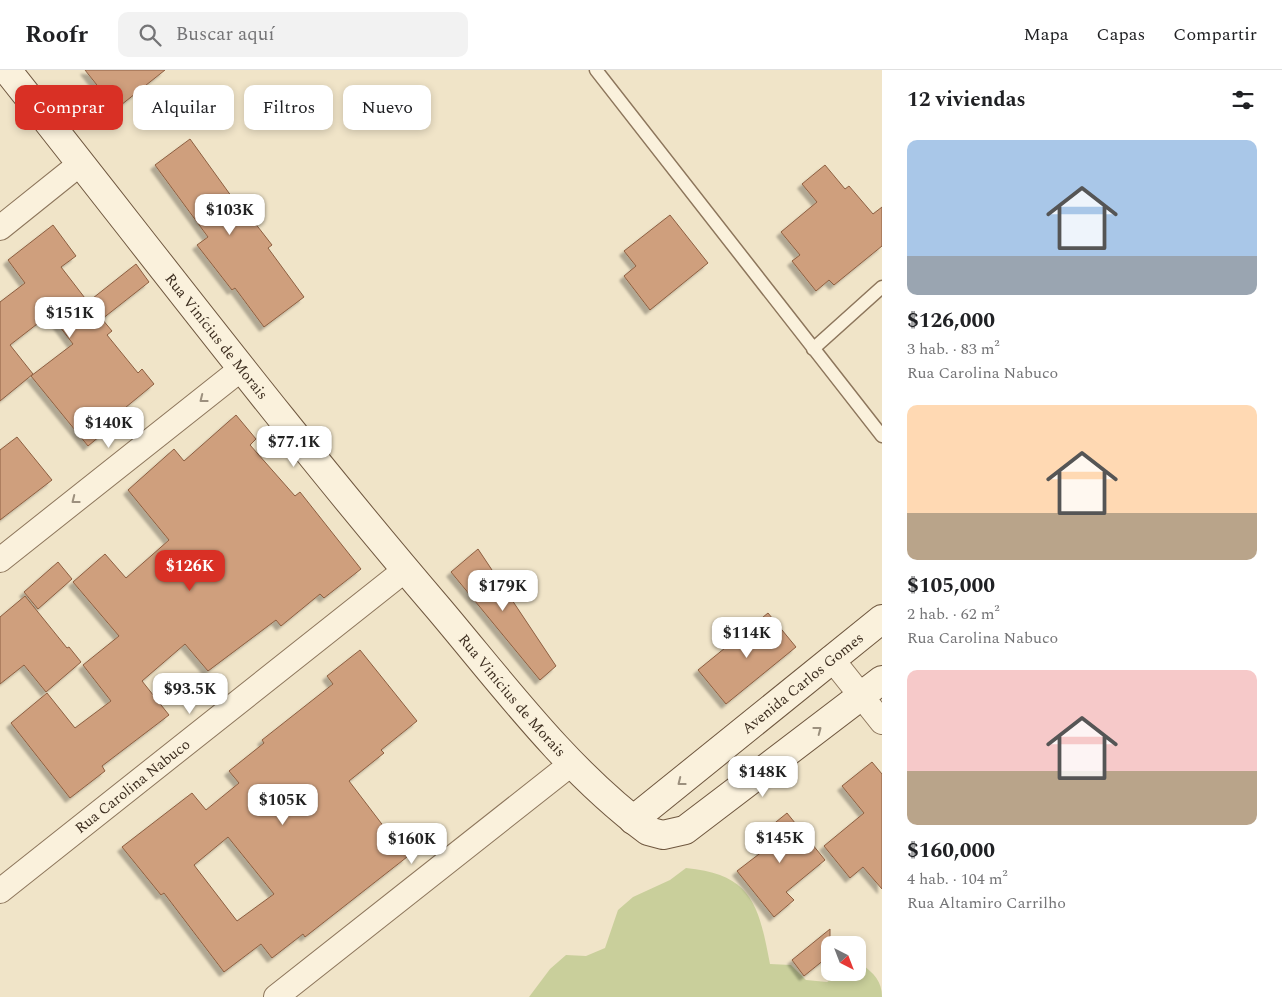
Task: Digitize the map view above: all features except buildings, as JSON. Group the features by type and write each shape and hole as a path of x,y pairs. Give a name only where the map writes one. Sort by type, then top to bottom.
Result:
{"street":[{"name":"Rua Vinícius de Morais","path":"7,70 241,369 405,570 571,764 632,820"},
{"path":"0,228 81,163"},
{"path":"0,560 241,369"},
{"name":"Rua Carolina Nabuco","path":"0,891 405,570"},
{"name":"Avenida Carlos Gomes","path":"632,820 702,766 831,658 882,619"},
{"path":"831,658 872,688 882,722"},
{"path":"632,820 648,831 663,835 685,830 872,688"},
{"path":"276,997 571,764"},
{"path":"702,766 729,798"}],"lane":[{"path":"596,70 882,436"},
{"path":"813,349 882,286"}],"green space":[{"path":"686,868 726,878 739,886 749,897 756,910 762,926 770,964 791,965 806,980 827,982 866,981 866,968 881,986 882,997 529,997 550,969 566,955 586,956 605,948 618,910 633,897 670,880"}]}
